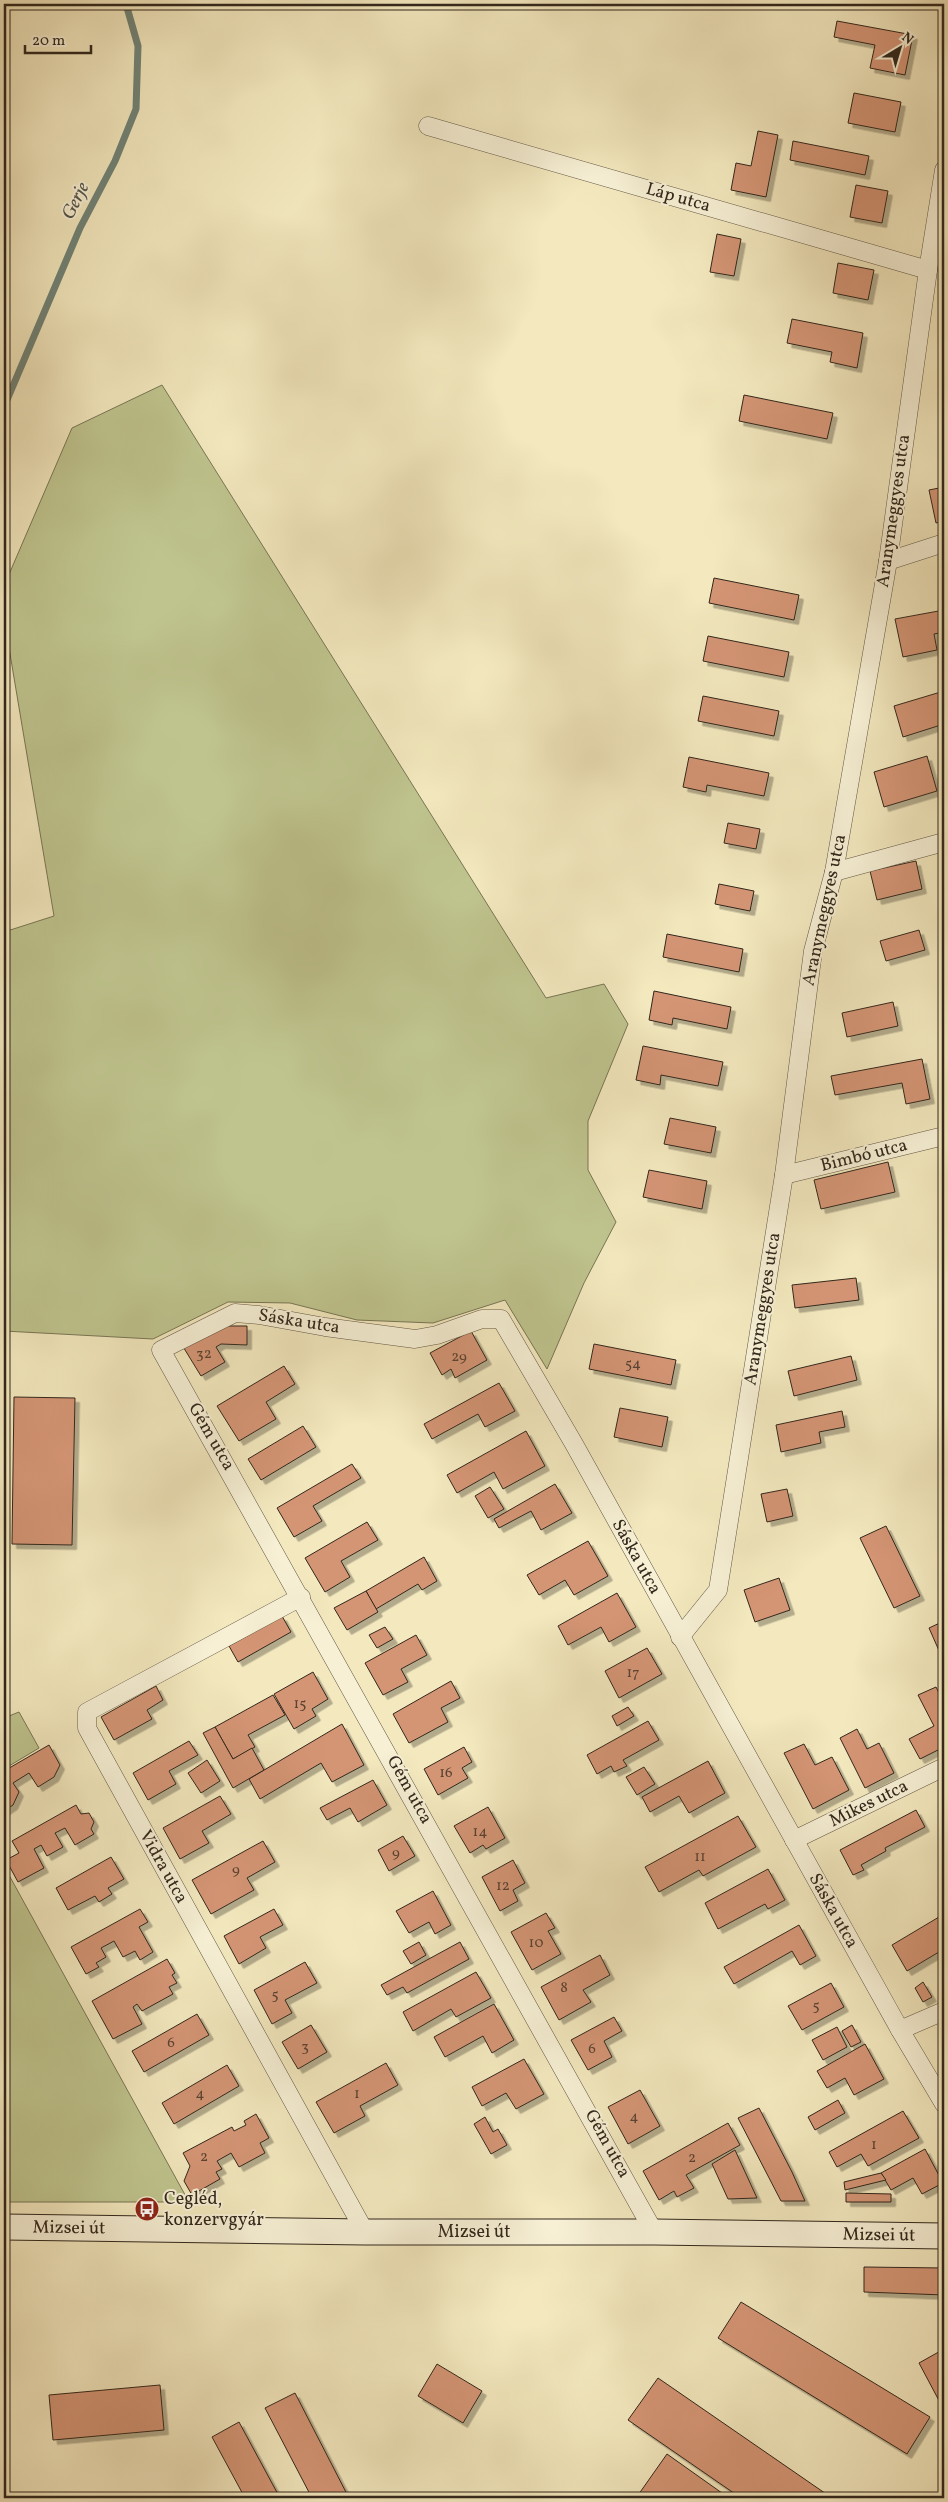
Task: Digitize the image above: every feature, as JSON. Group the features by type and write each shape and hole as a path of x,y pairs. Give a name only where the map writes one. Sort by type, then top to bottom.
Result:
{"main road":[{"name":"Mizsei út","path":"4,2227 365,2232 654,2232 944,2236"}],"street":[{"name":"Láp utca","path":"428,126 928,270"},
{"name":"Aranymeggyes utca","path":"680,1637 718,1590 784,1175 813,951 834,872 888,561 928,270 944,170"},
{"path":"888,561 944,542"},
{"path":"834,872 944,842"},
{"name":"Bimbó utca","path":"784,1175 944,1136"},
{"name":"Sáska utca","path":"161,1350 235,1313 415,1339 437,1336 482,1319 501,1319 574,1444 900,2030 944,2104"},
{"name":"Gém utca","path":"161,1350 301,1597 654,2232"},
{"name":"Vidra utca","path":"301,1597 87,1712 87,1728 365,2232"},
{"name":"Mikes utca","path":"794,1840 944,1767"},
{"path":"900,2030 944,2011"}],"green space":[{"path":"162,385 546,998 604,984 628,1024 588,1121 588,1170 616,1222 584,1283 547,1369 505,1300 433,1323 357,1320 290,1303 228,1302 153,1339 4,1331 4,932 54,916 4,618 4,586 72,428"},
{"path":"19,1712 39,1748 4,1769 4,1718"},
{"path":"4,1866 189,2202 4,2202"}],"building":[{"path":"837,21 913,35 905,75 870,68 875,45 834,37"},
{"path":"854,93 901,102 895,132 848,123"},
{"path":"758,131 778,135 766,197 731,190 736,163 751,166"},
{"path":"793,141 869,156 865,175 790,160"},
{"path":"856,185 888,191 882,223 850,217"},
{"path":"717,234 741,239 734,276 710,272"},
{"path":"838,263 874,270 868,300 833,293"},
{"path":"792,319 863,333 857,368 830,362 832,352 787,343"},
{"path":"744,395 833,413 827,439 739,421"},
{"path":"944,487 944,521 936,523 929,490"},
{"path":"714,578 799,595 794,620 709,603"},
{"path":"944,610 944,632 934,634 937,650 903,657 895,619"},
{"path":"708,636 789,652 784,677 703,661"},
{"path":"944,691 944,724 903,737 894,706"},
{"path":"703,696 779,711 774,736 698,721"},
{"path":"927,756 937,791 884,807 874,772"},
{"path":"689,757 769,773 764,796 707,785 706,792 683,787"},
{"path":"728,823 760,829 756,849 724,843"},
{"path":"916,861 922,889 877,900 870,871"},
{"path":"719,884 754,891 750,911 715,904"},
{"path":"919,930 925,950 886,961 880,941"},
{"path":"667,934 743,949 739,972 663,957"},
{"path":"654,991 731,1007 727,1029 673,1018 672,1025 649,1020"},
{"path":"893,1002 898,1026 847,1037 842,1013"},
{"path":"643,1046 723,1062 718,1086 661,1075 660,1085 636,1080"},
{"path":"922,1059 930,1099 906,1104 902,1083 835,1095 831,1076"},
{"path":"670,1118 716,1127 711,1153 664,1144"},
{"path":"888,1162 895,1192 821,1209 814,1180"},
{"path":"649,1170 707,1181 702,1209 643,1197"},
{"path":"856,1278 859,1300 795,1308 792,1285"},
{"path":"214,1326 247,1326 247,1345 221,1344 216,1347 225,1362 201,1376 182,1345"},
{"path":"471,1331 487,1360 455,1378 451,1369 442,1375 430,1353"},
{"path":"594,1344 676,1360 671,1385 589,1369"},
{"path":"851,1356 857,1380 794,1396 788,1371"},
{"path":"284,1366 295,1384 266,1402 276,1419 239,1441 217,1406"},
{"path":"499,1383 515,1411 485,1427 478,1414 432,1439 424,1424"},
{"path":"14,1397 75,1398 72,1545 12,1544"},
{"path":"620,1408 668,1417 662,1447 614,1437"},
{"path":"842,1411 845,1427 819,1432 821,1443 781,1452 776,1425"},
{"path":"303,1426 316,1447 261,1480 248,1459"},
{"path":"526,1431 545,1466 503,1489 494,1472 457,1493 447,1475"},
{"path":"352,1464 361,1478 313,1506 322,1521 294,1537 277,1508"},
{"path":"555,1484 572,1513 541,1530 531,1511 499,1528 494,1519"},
{"path":"490,1487 504,1509 488,1518 475,1496"},
{"path":"787,1489 793,1516 767,1522 761,1494"},
{"path":"367,1522 378,1540 341,1561 350,1577 325,1592 305,1558"},
{"path":"886,1526 920,1596 894,1608 860,1538"},
{"path":"588,1541 608,1576 574,1595 565,1580 539,1595 527,1575"},
{"path":"424,1557 437,1581 422,1590 418,1584 376,1609 366,1591"},
{"path":"779,1578 790,1610 755,1622 744,1590"},
{"path":"366,1591 378,1612 347,1630 334,1608"},
{"path":"617,1593 636,1627 609,1642 601,1627 568,1645 558,1626"},
{"path":"282,1616 291,1632 238,1662 229,1646"},
{"path":"944,1621 944,1662 929,1628"},
{"path":"385,1627 393,1639 377,1648 369,1635"},
{"path":"416,1635 427,1655 401,1669 408,1682 383,1695 365,1663"},
{"path":"647,1648 662,1674 619,1698 605,1671"},
{"path":"313,1672 328,1699 312,1709 316,1716 294,1729 274,1694"},
{"path":"451,1681 460,1698 441,1708 448,1722 409,1743 393,1714"},
{"path":"156,1686 163,1700 147,1710 152,1719 114,1740 101,1717"},
{"path":"936,1687 944,1703 944,1747 920,1759 909,1739 934,1726 918,1695"},
{"path":"273,1695 285,1715 248,1735 255,1747 233,1759 215,1727"},
{"path":"628,1707 634,1716 617,1726 612,1716"},
{"path":"648,1721 659,1740 623,1760 627,1766 614,1772 611,1766 597,1774 587,1755"},
{"path":"342,1724 364,1765 332,1782 321,1763 260,1799 249,1779"},
{"path":"215,1727 233,1759 252,1748 264,1770 233,1788 203,1733"},
{"path":"857,1729 867,1749 879,1743 894,1773 865,1788 840,1738"},
{"path":"189,1741 198,1755 169,1771 176,1784 148,1800 133,1773"},
{"path":"804,1744 815,1765 832,1757 849,1790 813,1809 784,1753"},
{"path":"49,1745 60,1765 54,1777 38,1787 29,1773 13,1783 19,1792 13,1805 4,1811 4,1771"},
{"path":"464,1747 472,1762 462,1768 468,1778 438,1795 424,1769"},
{"path":"207,1760 220,1781 201,1793 188,1773"},
{"path":"708,1761 725,1793 689,1813 679,1796 650,1812 642,1797"},
{"path":"644,1767 655,1784 637,1795 626,1777"},
{"path":"373,1780 387,1805 358,1822 350,1808 327,1820 320,1808"},
{"path":"220,1796 231,1814 202,1831 209,1843 180,1859 163,1828"},
{"path":"76,1805 81,1814 89,1813 94,1822 91,1829 94,1834 75,1845 65,1828 55,1833 63,1847 47,1856 41,1845 34,1849 44,1868 18,1882 6,1860 19,1853 12,1841"},
{"path":"488,1807 505,1838 486,1849 483,1845 470,1853 454,1826"},
{"path":"916,1810 925,1827 885,1848 886,1851 861,1865 864,1870 853,1875 840,1850"},
{"path":"738,1816 756,1847 703,1876 699,1870 659,1892 645,1867"},
{"path":"403,1836 415,1856 389,1871 378,1850"},
{"path":"263,1841 275,1862 247,1878 254,1890 211,1914 192,1880"},
{"path":"111,1857 124,1879 108,1888 112,1894 99,1902 95,1896 68,1910 56,1888"},
{"path":"513,1860 525,1883 513,1890 518,1901 500,1911 482,1877"},
{"path":"768,1869 785,1900 768,1909 765,1904 718,1929 705,1903"},
{"path":"433,1891 451,1925 435,1934 429,1922 409,1933 396,1911"},
{"path":"140,1909 148,1922 139,1927 153,1952 140,1960 135,1951 123,1957 114,1941 101,1948 106,1957 96,1963 99,1967 86,1974 71,1947"},
{"path":"274,1909 283,1925 260,1937 266,1948 239,1964 224,1936"},
{"path":"546,1913 555,1928 548,1931 561,1954 532,1970 511,1932"},
{"path":"944,1914 944,1949 907,1971 892,1945"},
{"path":"799,1925 816,1956 800,1965 792,1951 734,1984 724,1967"},
{"path":"419,1942 426,1955 411,1964 403,1951"},
{"path":"460,1942 469,1959 407,1993 403,1987 387,1995 381,1985"},
{"path":"600,1955 610,1975 583,1990 591,2002 559,2020 541,1987"},
{"path":"167,1959 175,1973 172,1975 177,1983 169,1987 173,1994 142,2011 137,2004 133,2007 142,2024 113,2039 92,2001"},
{"path":"305,1962 317,1983 285,2000 292,2013 272,2024 254,1990"},
{"path":"476,1972 491,1998 456,2017 451,2009 413,2031 403,2012"},
{"path":"923,1982 932,1997 923,2002 915,1988"},
{"path":"831,1983 844,2007 802,2030 788,2006"},
{"path":"494,2004 514,2040 492,2053 483,2036 445,2057 434,2037"},
{"path":"197,2014 209,2035 144,2072 132,2051"},
{"path":"614,2017 622,2031 604,2041 612,2057 588,2070 571,2040"},
{"path":"311,2025 327,2052 298,2069 282,2042"},
{"path":"852,2025 861,2042 851,2047 842,2031"},
{"path":"837,2027 847,2047 823,2060 812,2040"},
{"path":"865,2044 884,2079 854,2095 845,2078 827,2088 817,2071"},
{"path":"524,2059 544,2094 516,2109 506,2093 482,2106 472,2087"},
{"path":"386,2063 398,2085 360,2106 365,2116 334,2133 316,2102"},
{"path":"227,2065 239,2086 174,2124 162,2103"},
{"path":"640,2090 660,2126 628,2144 608,2107"},
{"path":"838,2100 845,2113 815,2130 808,2117"},
{"path":"759,2108 805,2201 781,2201 738,2118"},
{"path":"903,2111 919,2138 868,2166 861,2154 837,2167 829,2152"},
{"path":"256,2114 269,2138 260,2143 265,2153 239,2167 231,2153 217,2161 222,2169 216,2172 220,2179 192,2195 184,2181 190,2166 183,2153 232,2127 234,2131 246,2125 244,2121"},
{"path":"485,2117 493,2132 498,2129 507,2145 491,2154 474,2124"},
{"path":"728,2123 740,2145 686,2175 694,2188 677,2197 674,2191 659,2200 643,2171"},
{"path":"925,2149 943,2183 922,2194 913,2178 891,2190 881,2173"},
{"path":"735,2150 757,2198 728,2199 712,2164"},
{"path":"881,2173 886,2180 845,2190 844,2182"},
{"path":"846,2193 891,2194 891,2202 846,2202"},
{"path":"864,2267 944,2268 944,2295 864,2292"},
{"path":"741,2302 930,2417 907,2454 718,2338"},
{"path":"944,2349 944,2410 919,2363"},
{"path":"437,2364 482,2391 463,2423 418,2396"},
{"path":"658,2378 832,2498 741,2498 628,2420"},
{"path":"160,2385 164,2430 53,2440 49,2395"},
{"path":"295,2393 349,2498 312,2498 265,2408"},
{"path":"239,2422 280,2498 245,2498 212,2437"},
{"path":"667,2454 729,2498 636,2498"}],"waterway":[{"name":"Gerje","path":"4,407 80,228 115,161 136,109 138,46 126,4"}],"place":[{"name":"Cegléd, konzervgyár","path":"147,2209"}]}
